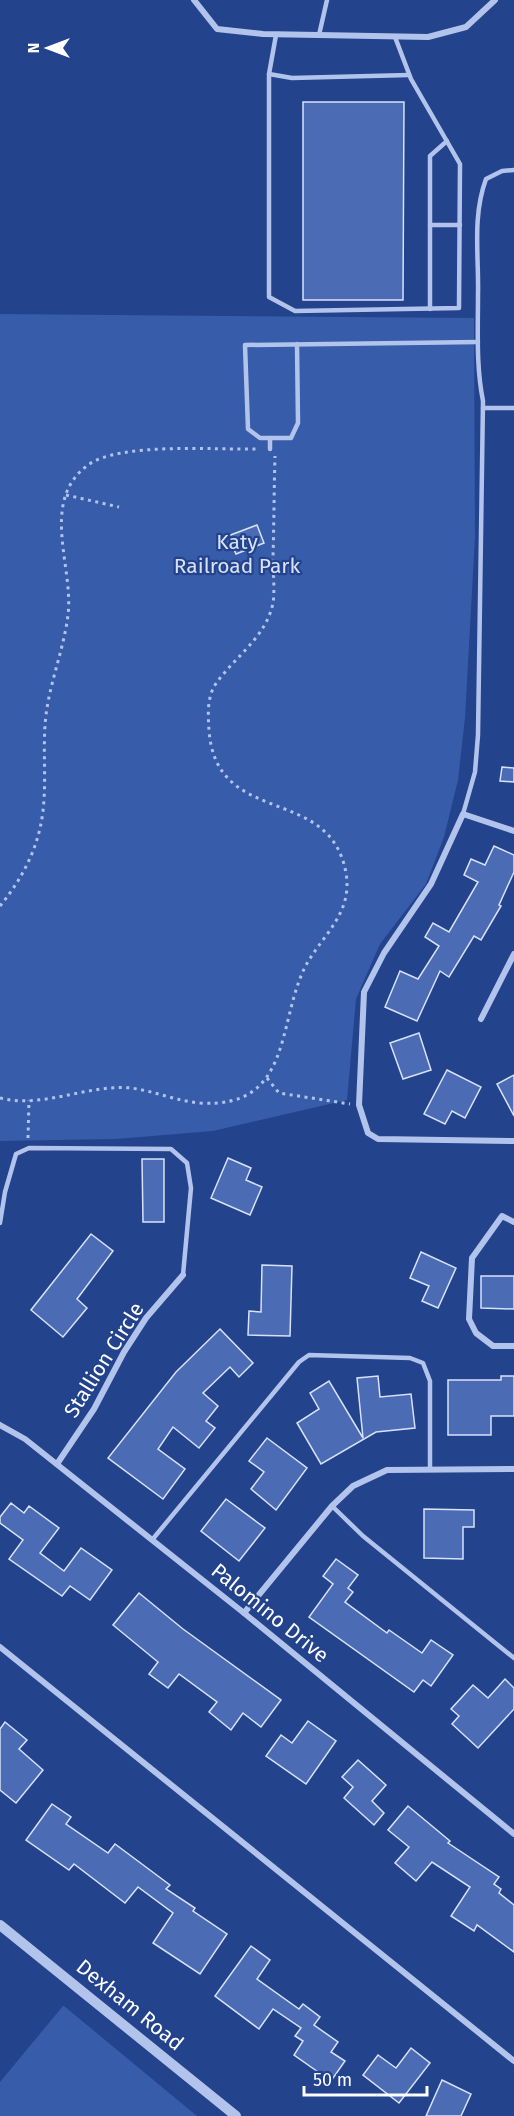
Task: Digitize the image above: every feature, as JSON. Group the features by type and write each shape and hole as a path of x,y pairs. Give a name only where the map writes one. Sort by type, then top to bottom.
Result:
{"street":[{"path":"194,0 217,29 276,34 395,37 428,37 466,27 495,0"},
{"path":"514,831 463,814 431,884 384,953 364,992 359,1105 368,1133 378,1139 514,1141"},
{"path":"481,1019 514,954"},
{"path":"514,1222 502,1216 472,1258 469,1319 476,1333 494,1346 514,1346"},
{"name":"Stallion Circle","path":"57,1464 94,1409 124,1352 146,1318 183,1275"},
{"name":"Palomino Drive","path":"0,1425 25,1439 57,1464 244,1613 514,1834"},
{"path":"244,1613 332,1506 353,1486 387,1470 514,1469"},
{"path":"0,1647 514,2061"},
{"name":"Dexham Road","path":"0,1925 236,2116"}],"lane":[{"path":"319,35 327,0"},
{"path":"276,34 269,74 268,297 295,311 459,308 460,164 410,75 395,37"},
{"path":"269,74 292,78 410,75"},
{"path":"430,309 430,156 447,141"},
{"path":"463,814 476,772 478,735 483,408 478,376 477,223 480,195 486,179 502,171 514,170"},
{"path":"430,225 460,225"},
{"path":"297,344 298,423 291,438 260,438 248,429 244,345 297,344 478,342"},
{"path":"483,408 514,408"},
{"path":"270,438 270,449"},
{"path":"0,1223 5,1192 16,1154 28,1149 171,1149 187,1162 191,1188 183,1275"},
{"path":"152,1540 298,1362 309,1355 410,1358 423,1363 430,1381 430,1469"},
{"path":"332,1506 363,1536 514,1658"}],"path":[{"path":"0,906 20,882 37,843 44,801 47,708 68,615 69,589 60,525 71,483 87,466 107,455 140,451 275,449 273,603 263,627 215,686 209,703 209,732 219,765 229,782 240,791 313,820 326,832 339,851 346,874 346,897 339,920 309,960 296,985 283,1047 275,1067 267,1078 244,1096 224,1102 175,1100 131,1088 29,1100 0,1098"},
{"path":"66,495 119,507"},
{"path":"267,1078 279,1093 359,1105"},
{"path":"28,1149 29,1100"}],"green space":[{"name":"Katy Railroad Park","path":"0,314 474,318 475,537 465,718 458,780 444,837 426,884 380,944 356,999 347,1100 213,1131 116,1139 0,1141"},
{"path":"63,2006 197,2116 0,2116 0,2082"}],"building":[{"path":"303,102 404,102 403,300 303,300"},
{"path":"257,525 264,543 236,554 228,536"},
{"path":"502,767 514,768 514,782 500,781"},
{"path":"494,846 514,855 514,872 499,905 501,906 481,940 474,936 449,977 440,971 417,1021 385,1007 400,971 418,979 439,946 425,937 433,923 449,932 478,882 464,875 471,859 485,865"},
{"path":"419,1033 431,1070 403,1079 390,1043"},
{"path":"447,1070 481,1087 465,1118 452,1111 445,1124 424,1114"},
{"path":"514,1075 514,1116 497,1084"},
{"path":"228,1158 251,1168 246,1180 262,1187 250,1215 211,1198"},
{"path":"142,1159 164,1159 164,1222 143,1222"},
{"path":"91,1234 113,1251 77,1299 87,1308 63,1337 31,1310"},
{"path":"421,1252 456,1268 438,1308 422,1301 429,1286 410,1278"},
{"path":"262,1265 292,1266 290,1336 248,1335 249,1311 261,1312"},
{"path":"481,1276 514,1276 514,1309 481,1308"},
{"path":"220,1329 253,1363 239,1377 230,1367 203,1393 218,1406 206,1421 215,1428 199,1448 173,1427 158,1449 185,1469 163,1499 108,1458 176,1372"},
{"path":"378,1376 380,1397 411,1394 415,1428 376,1432 321,1464 297,1423 319,1409 310,1393 329,1381 363,1438 357,1378"},
{"path":"501,1376 514,1376 514,1416 491,1416 491,1435 448,1435 448,1380 501,1380"},
{"path":"267,1438 307,1468 276,1510 251,1489 264,1472 249,1461"},
{"path":"226,1499 265,1528 239,1561 201,1531"},
{"path":"11,1503 24,1513 29,1506 59,1528 40,1553 64,1571 81,1548 112,1570 90,1600 70,1586 62,1596 9,1559 23,1540 0,1523 0,1517"},
{"path":"424,1509 474,1510 474,1527 463,1527 463,1559 424,1558"},
{"path":"336,1559 358,1575 348,1588 353,1592 345,1602 387,1633 389,1630 422,1653 431,1640 453,1655 431,1686 423,1680 414,1692 309,1617 333,1584 323,1576"},
{"path":"139,1593 183,1629 281,1700 261,1727 243,1713 231,1730 209,1712 217,1702 179,1674 168,1688 149,1674 158,1662 113,1625"},
{"path":"505,1679 514,1688 514,1709 478,1748 452,1724 459,1716 451,1709 473,1685 488,1698"},
{"path":"308,1721 336,1741 306,1784 266,1756 281,1735 292,1743"},
{"path":"5,1722 27,1740 19,1749 43,1770 16,1803 0,1790 0,1729"},
{"path":"358,1760 386,1785 372,1801 384,1813 374,1825 344,1798 353,1787 342,1777"},
{"path":"52,1804 71,1817 66,1824 108,1853 115,1844 170,1885 166,1889 195,1908 193,1911 227,1934 200,1974 153,1943 173,1913 138,1887 125,1903 74,1864 69,1870 26,1840"},
{"path":"408,1806 450,1841 448,1843 499,1877 494,1884 501,1889 499,1893 514,1905 514,1952 477,1925 474,1931 451,1916 470,1887 432,1862 416,1881 395,1863 409,1847 388,1830"},
{"path":"251,1946 270,1960 257,1979 299,2009 303,2004 320,2017 314,2025 338,2042 331,2052 345,2061 331,2081 294,2055 303,2041 295,2036 301,2028 273,2009 259,2029 215,1996"},
{"path":"411,2048 430,2063 399,2103 363,2075 378,2055 396,2068"},
{"path":"442,2080 471,2094 461,2116 426,2116"}]}
